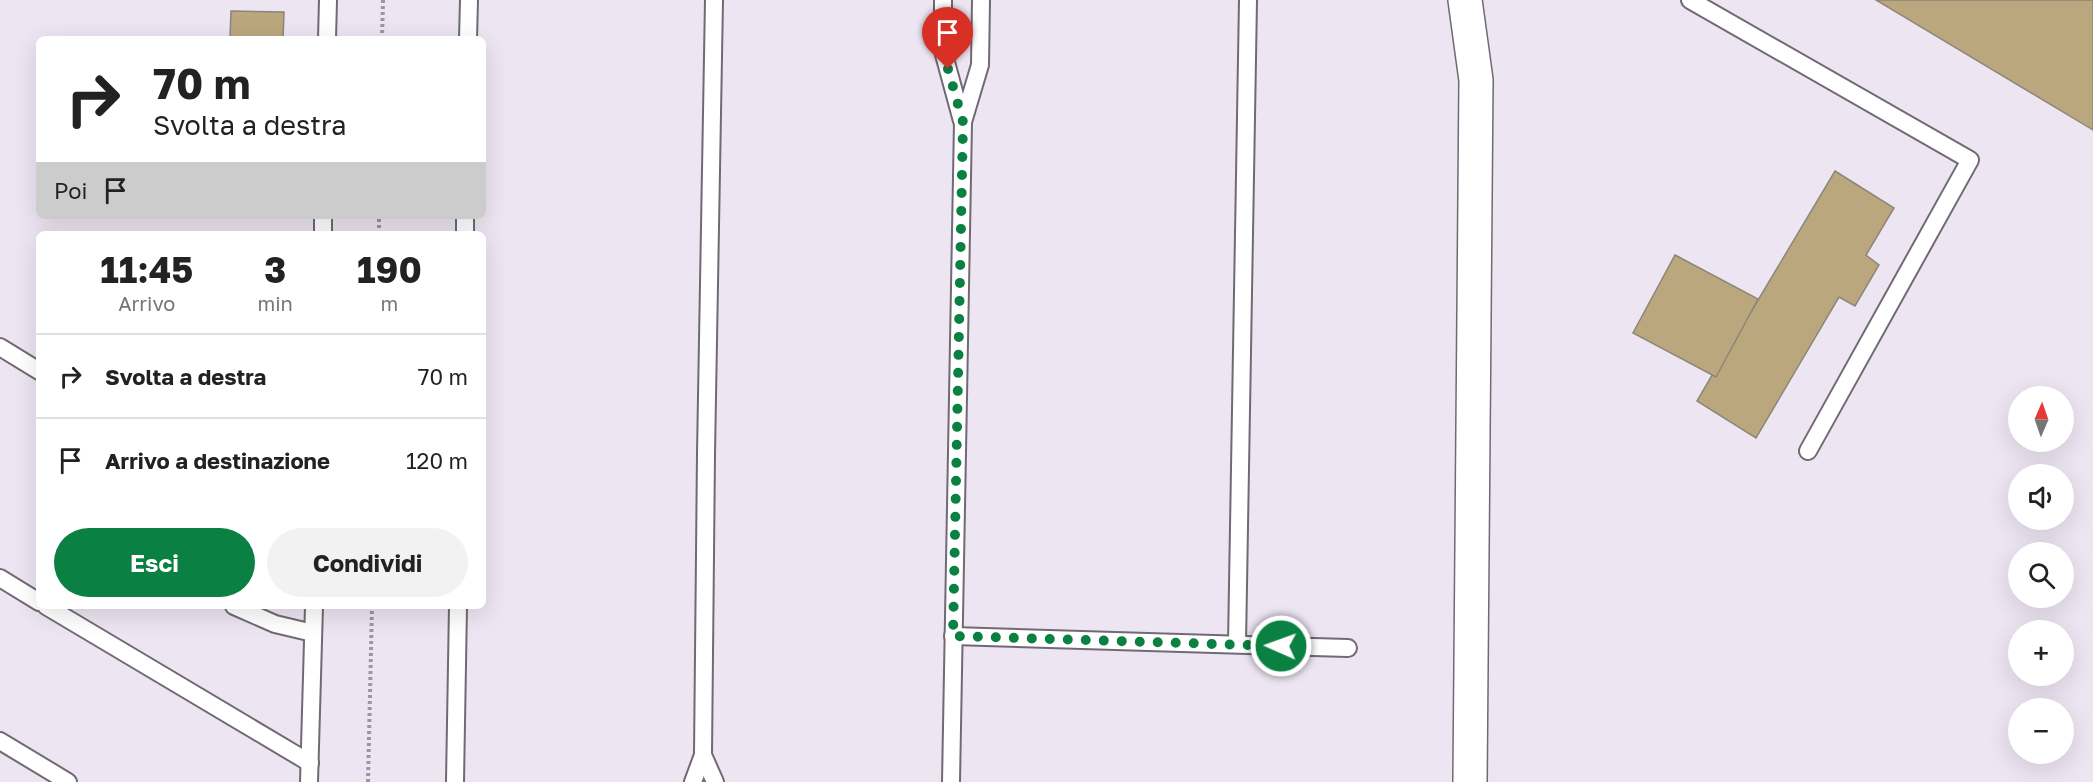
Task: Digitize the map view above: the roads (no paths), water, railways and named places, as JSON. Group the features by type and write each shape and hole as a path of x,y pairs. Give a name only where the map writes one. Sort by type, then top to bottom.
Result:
{"street":[{"path":"1464,0 1476,80 1470,782"}],"lane":[{"path":"327,36 328,0"},
{"path":"468,36 469,0"},
{"path":"693,782 703,755 714,0"},
{"path":"943,0 942,51 963,122"},
{"path":"951,782 963,122 980,65 981,0"},
{"path":"1237,644 1248,0"},
{"path":"1690,0 1970,160 1808,451"},
{"path":"0,347 36,369"},
{"path":"0,578 36,600"},
{"path":"51,609 309,764"},
{"path":"241,609 275,624 313,633"},
{"path":"309,782 314,609"},
{"path":"455,782 458,609"},
{"path":"953,636 1348,648"},
{"path":"0,741 68,782"},
{"path":"703,755 715,782"}]}
